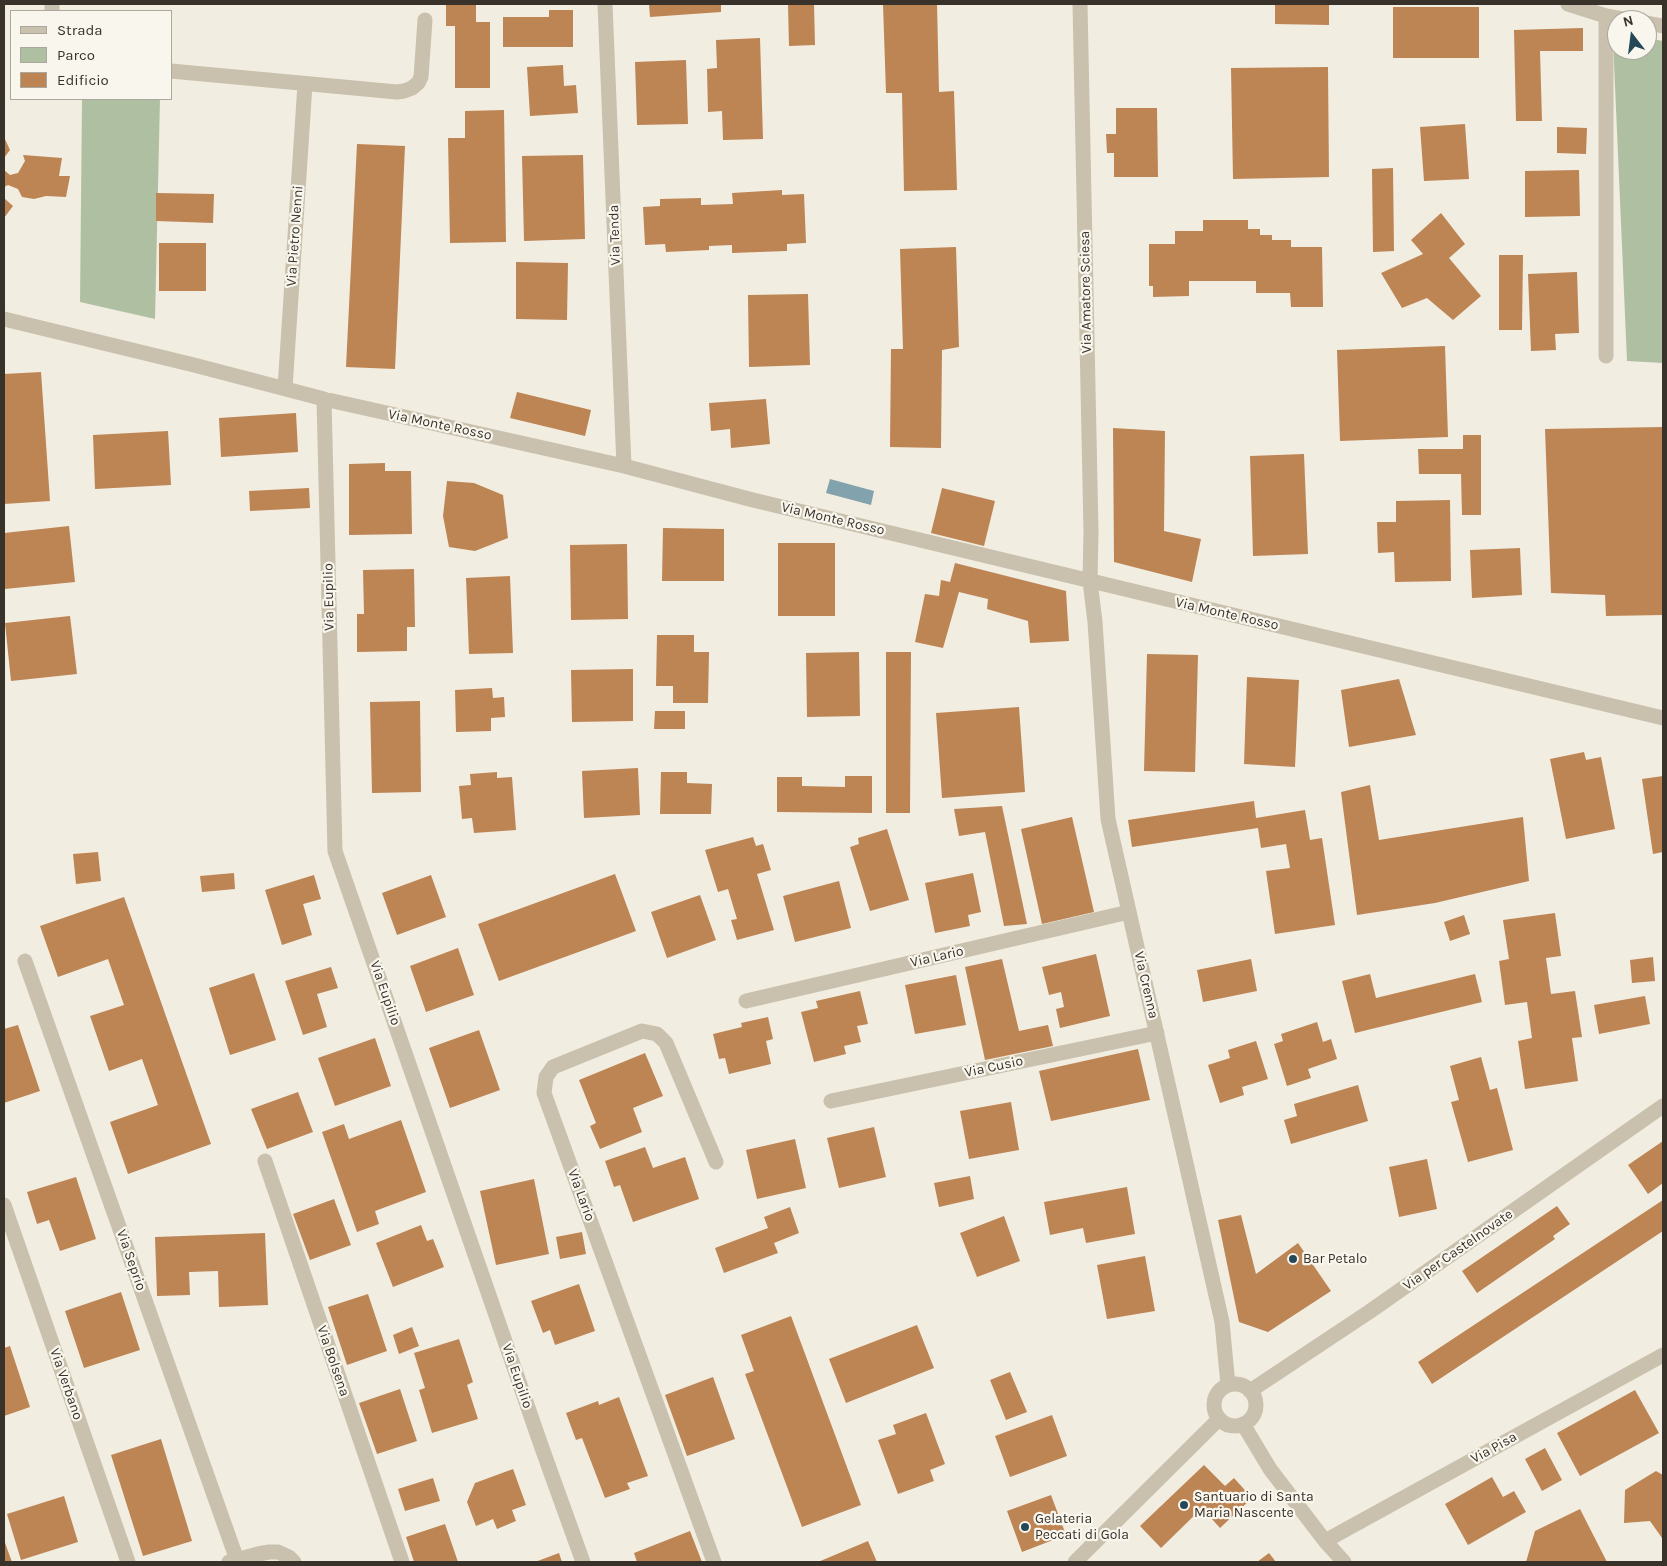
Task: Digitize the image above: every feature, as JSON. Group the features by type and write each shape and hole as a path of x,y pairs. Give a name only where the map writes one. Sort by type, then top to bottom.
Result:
{"street":[{"name":"Via Tenda","path":"605,4 624,466"},
{"name":"Via Amatore Sciesa","path":"1080,4 1091,521 1090,581"},
{"path":"1568,4 1606,16 1606,356"},
{"path":"172,71 397,92 412,88 421,77 425,20"},
{"name":"Via Pietro Nenni","path":"285,388 305,84"},
{"name":"Via Monte Rosso","path":"4,319 324,399 624,466 763,502 1663,718"},
{"name":"Via Eupilio","path":"324,399 336,851 583,1562"},
{"name":"Via Crenna","path":"1090,581 1095,622 1108,820 1222,1322 1228,1385"},
{"name":"Via Lario","path":"746,1001 1129,912"},
{"name":"Via Seprio","path":"25,961 233,1561"},
{"name":"Via Lario","path":"714,1562 544,1093 546,1077 553,1066 642,1031 657,1034 666,1043 716,1162"},
{"name":"Via Cusio","path":"831,1101 1157,1033"},
{"name":"Via per Castelnovate","path":"1250,1391 1369,1312 1663,1106"},
{"name":"Via Bolsena","path":"265,1160 402,1562"},
{"name":"Via Verbano","path":"4,1205 128,1562"},
{"name":"Via Pisa","path":"1325,1541 1663,1355"},
{"path":"1236,1384 1244,1386 1250,1391 1254,1396 1255,1410 1253,1416 1243,1424 1234,1426 1226,1424 1219,1419 1215,1412 1214,1404 1216,1396 1221,1390 1228,1385 1236,1384"},
{"path":"1075,1562 1219,1419"},
{"path":"1243,1424 1270,1469 1325,1541 1344,1562"},
{"path":"233,1561 270,1552 278,1552 289,1557 294,1562"}],"green space":[{"path":"1657,40 1663,41 1663,363 1627,361 1614,60 1657,60"},
{"path":"82,100 160,100 155,319 80,302"}],"water":[{"path":"830,479 874,491 871,505 826,493"}],"building":[{"path":"446,4 476,4 476,22 490,22 490,88 455,88 455,26 446,26"},
{"path":"649,4 721,4 721,12 650,17"},
{"path":"788,4 814,4 815,45 789,46"},
{"path":"883,4 937,4 939,92 954,91 957,190 904,191 902,93 886,93"},
{"path":"1275,4 1329,4 1329,25 1275,24"},
{"path":"1393,7 1479,7 1479,58 1393,58"},
{"path":"549,10 573,10 573,47 503,47 503,17 549,17"},
{"path":"1583,28 1583,51 1540,51 1542,121 1516,121 1514,30"},
{"path":"760,38 763,139 723,140 722,111 708,112 707,69 717,68 716,40"},
{"path":"686,60 688,124 637,125 635,62"},
{"path":"563,65 564,86 576,85 578,113 530,116 527,67"},
{"path":"1328,67 1329,177 1233,179 1231,68"},
{"path":"1116,108 1157,108 1158,177 1114,177 1114,153 1107,153 1106,134 1116,134"},
{"path":"504,110 506,242 450,243 448,138 465,138 465,111"},
{"path":"1465,124 1469,179 1424,181 1420,127"},
{"path":"1557,127 1587,128 1586,154 1557,153"},
{"path":"4,137 10,150 4,158"},
{"path":"357,144 405,146 395,369 346,367"},
{"path":"23,155 62,158 59,176 70,176 66,197 46,196 34,199 22,197 18,189 8,185 4,187 4,170 10,175 18,173 25,161"},
{"path":"583,155 585,239 524,241 522,156"},
{"path":"1393,168 1394,251 1373,252 1372,169"},
{"path":"1579,170 1580,216 1525,217 1525,171"},
{"path":"782,190 782,195 804,194 806,243 787,244 787,251 732,253 732,245 709,246 709,250 666,252 665,244 645,245 643,207 660,206 660,199 701,198 701,205 733,204 732,193"},
{"path":"156,193 214,194 213,223 156,221"},
{"path":"4,198 13,206 4,218"},
{"path":"1441,213 1465,244 1449,258 1481,296 1453,320 1427,298 1402,308 1381,273 1423,254 1411,240"},
{"path":"1203,220 1248,220 1248,229 1260,229 1260,235 1272,235 1272,240 1291,240 1291,247 1322,247 1323,307 1291,307 1290,293 1256,293 1256,281 1189,281 1189,296 1153,297 1153,286 1149,286 1149,244 1175,244 1175,231 1203,231"},
{"path":"159,243 206,243 206,291 159,291"},
{"path":"956,247 959,347 942,350 941,448 890,447 891,349 903,349 900,249"},
{"path":"1499,255 1523,255 1522,330 1499,330"},
{"path":"516,262 568,263 567,320 516,319"},
{"path":"1577,272 1579,333 1555,334 1556,350 1531,351 1528,274"},
{"path":"808,294 810,365 749,367 748,295"},
{"path":"1445,346 1448,437 1340,441 1337,350"},
{"path":"41,372 50,501 4,504 4,374"},
{"path":"517,392 591,410 585,436 510,418"},
{"path":"766,399 770,444 731,448 730,429 711,431 709,403"},
{"path":"296,413 298,452 221,457 219,418"},
{"path":"1663,427 1663,615 1606,616 1605,595 1551,593 1545,429"},
{"path":"1113,428 1165,431 1164,531 1201,539 1192,582 1114,562"},
{"path":"168,431 171,485 95,489 93,435"},
{"path":"1463,435 1481,435 1481,515 1462,515 1461,474 1419,474 1418,449 1463,449"},
{"path":"1304,454 1308,554 1253,556 1250,456"},
{"path":"385,463 385,471 411,471 412,534 349,535 349,464"},
{"path":"447,481 474,483 503,495 508,538 475,551 449,547 443,516"},
{"path":"309,488 310,508 250,511 249,491"},
{"path":"942,488 995,501 984,546 931,533"},
{"path":"1450,500 1451,581 1395,582 1394,552 1378,553 1377,522 1396,522 1396,501"},
{"path":"69,526 75,582 5,589 4,533"},
{"path":"663,528 724,529 724,581 662,581"},
{"path":"778,543 835,543 835,616 778,616"},
{"path":"627,544 628,619 571,620 570,545"},
{"path":"1520,548 1522,595 1472,598 1470,550"},
{"path":"955,563 1066,591 1069,641 1030,643 1028,621 987,609 988,599 959,592 943,648 915,642 925,594 939,596 941,580 950,582"},
{"path":"414,569 415,627 407,627 407,651 357,652 357,614 364,614 363,570"},
{"path":"510,576 513,653 469,654 466,578"},
{"path":"70,616 77,674 11,681 5,623"},
{"path":"657,635 694,635 694,652 709,652 708,703 673,703 673,686 656,686"},
{"path":"859,652 860,716 807,717 806,653"},
{"path":"886,652 911,652 910,813 886,813"},
{"path":"1147,654 1198,655 1195,772 1144,771"},
{"path":"633,669 633,721 572,722 571,670"},
{"path":"1247,677 1299,680 1295,767 1244,764"},
{"path":"1399,679 1416,735 1349,747 1341,690"},
{"path":"492,688 493,698 504,697 505,717 491,718 491,731 456,732 455,690"},
{"path":"420,701 421,792 372,793 370,702"},
{"path":"1019,707 1025,792 942,798 936,713"},
{"path":"655,711 685,711 685,729 654,729"},
{"path":"1584,752 1586,760 1601,757 1615,829 1566,839 1550,759"},
{"path":"638,768 640,815 584,818 582,771"},
{"path":"497,772 497,778 512,777 516,830 474,833 472,818 462,819 459,786 471,785 470,774"},
{"path":"661,772 687,772 687,783 712,784 711,814 660,814"},
{"path":"845,776 872,776 872,813 777,812 777,777 802,777 802,786 845,787"},
{"path":"1663,776 1663,852 1653,854 1642,779"},
{"path":"1370,785 1379,840 1523,817 1529,881 1435,903 1357,915 1341,792"},
{"path":"1254,801 1256,818 1305,810 1310,840 1322,838 1335,925 1275,934 1266,871 1290,868 1286,844 1261,848 1258,828 1132,847 1128,820"},
{"path":"1002,806 1027,924 1004,926 985,832 959,836 954,809"},
{"path":"1072,817 1094,912 1042,924 1021,829"},
{"path":"887,829 909,900 870,911 850,847 859,844 858,838"},
{"path":"753,837 756,846 763,844 771,870 757,874 774,930 737,940 731,920 737,919 728,889 718,892 705,850"},
{"path":"98,852 101,881 76,884 73,854"},
{"path":"234,873 235,889 202,892 200,876"},
{"path":"973,873 981,912 968,915 970,926 935,933 925,883"},
{"path":"615,874 636,931 499,981 478,924"},
{"path":"314,875 321,899 303,904 312,935 282,945 265,890"},
{"path":"431,875 446,917 397,935 382,893"},
{"path":"839,881 851,928 795,942 783,896"},
{"path":"700,895 716,940 667,958 651,912"},
{"path":"124,897 211,1144 128,1174 110,1122 158,1105 142,1059 109,1071 90,1016 124,1005 108,959 58,977 40,926"},
{"path":"1555,913 1561,956 1546,958 1551,994 1575,991 1582,1037 1572,1038 1578,1081 1525,1089 1518,1041 1532,1038 1527,1002 1505,1005 1499,961 1509,959 1503,920"},
{"path":"1464,915 1470,934 1450,941 1444,922"},
{"path":"458,948 474,995 426,1012 410,966"},
{"path":"1096,954 1110,1016 1060,1028 1056,1009 1064,1007 1061,992 1049,995 1042,967"},
{"path":"1653,957 1655,981 1632,983 1630,960"},
{"path":"1002,959 1019,1031 1048,1025 1053,1046 985,1060 965,967"},
{"path":"1251,959 1257,991 1203,1002 1197,970"},
{"path":"331,967 338,988 317,994 327,1027 303,1035 285,981"},
{"path":"254,973 276,1040 230,1055 209,988"},
{"path":"1370,974 1376,998 1475,974 1482,1002 1355,1033 1342,981"},
{"path":"956,975 966,1025 915,1034 905,985"},
{"path":"860,991 868,1024 857,1026 861,1042 844,1046 846,1054 814,1062 801,1012 818,1008 816,1001"},
{"path":"1645,996 1650,1024 1599,1034 1594,1005"},
{"path":"768,1017 773,1039 766,1041 771,1064 729,1074 725,1058 719,1059 713,1034 742,1027 741,1023"},
{"path":"1317,1022 1323,1042 1331,1039 1337,1059 1308,1069 1311,1078 1287,1086 1274,1044 1283,1041 1281,1034"},
{"path":"18,1025 40,1091 4,1103 4,1029"},
{"path":"479,1030 500,1090 450,1108 429,1048"},
{"path":"375,1038 391,1086 335,1106 318,1058"},
{"path":"1256,1041 1268,1079 1242,1087 1244,1095 1220,1103 1208,1065 1230,1058 1228,1050"},
{"path":"1138,1049 1150,1100 1051,1121 1039,1071"},
{"path":"645,1053 663,1096 633,1108 642,1132 600,1149 590,1126 596,1123 579,1080"},
{"path":"1481,1057 1490,1090 1497,1088 1513,1150 1468,1162 1451,1102 1459,1100 1450,1066"},
{"path":"1358,1085 1368,1121 1291,1144 1284,1120 1297,1116 1294,1104"},
{"path":"298,1092 313,1132 267,1149 251,1109"},
{"path":"1011,1102 1019,1150 969,1159 960,1111"},
{"path":"401,1120 426,1192 375,1211 379,1224 357,1232 322,1132 344,1124 349,1139"},
{"path":"874,1127 886,1177 839,1188 827,1138"},
{"path":"795,1139 806,1188 757,1199 746,1150"},
{"path":"1663,1141 1663,1183 1648,1194 1628,1165"},
{"path":"645,1147 653,1168 685,1157 699,1199 633,1222 620,1185 614,1187 605,1161"},
{"path":"1427,1159 1437,1209 1399,1217 1389,1167"},
{"path":"970,1176 974,1199 939,1207 934,1183"},
{"path":"76,1177 96,1239 60,1251 49,1220 37,1224 27,1192"},
{"path":"534,1179 549,1254 496,1265 480,1191"},
{"path":"1127,1187 1135,1234 1086,1243 1083,1228 1050,1235 1044,1202"},
{"path":"334,1199 351,1245 310,1260 293,1214"},
{"path":"1663,1200 1663,1231 1432,1384 1418,1362"},
{"path":"1557,1206 1570,1224 1553,1236 1555,1239 1477,1293 1462,1271"},
{"path":"790,1207 799,1233 774,1243 778,1253 724,1273 715,1248 768,1228 764,1217"},
{"name":"Bar Petalo","path":"1241,1215 1256,1274 1298,1243 1331,1291 1268,1332 1239,1322 1218,1220"},
{"path":"1004,1216 1020,1261 977,1277 960,1233"},
{"path":"421,1225 427,1241 433,1239 444,1267 393,1287 376,1243"},
{"path":"582,1232 586,1254 560,1259 556,1237"},
{"path":"265,1233 268,1305 219,1307 218,1271 189,1272 190,1295 157,1296 155,1237"},
{"path":"1145,1256 1155,1311 1107,1319 1097,1265"},
{"path":"579,1284 595,1331 555,1345 550,1330 543,1333 531,1301"},
{"path":"121,1292 140,1350 84,1368 65,1311"},
{"path":"368,1294 387,1351 347,1365 328,1307"},
{"path":"791,1316 861,1505 802,1527 745,1374 754,1371 741,1335"},
{"path":"917,1325 934,1368 846,1403 829,1359"},
{"path":"412,1327 419,1346 399,1354 393,1335"},
{"path":"459,1339 473,1382 467,1385 478,1419 432,1433 419,1390 425,1388 414,1353"},
{"path":"10,1346 30,1407 4,1416 4,1348"},
{"path":"1010,1372 1027,1412 1006,1420 990,1380"},
{"path":"713,1377 735,1439 687,1456 665,1395"},
{"path":"400,1389 417,1441 377,1454 359,1403"},
{"path":"1635,1390 1659,1433 1580,1476 1557,1433"},
{"path":"619,1397 648,1476 627,1483 630,1489 605,1498 582,1438 576,1440 566,1413 598,1401 599,1405"},
{"path":"926,1413 945,1464 930,1470 934,1481 898,1494 878,1440 896,1434 893,1425"},
{"path":"1052,1415 1067,1456 1010,1477 995,1436"},
{"path":"161,1439 192,1541 143,1556 111,1455"},
{"path":"1545,1448 1562,1480 1542,1491 1525,1459"},
{"name":"Santuario di Santa Maria Nascente","path":"1204,1465 1225,1486 1234,1478 1252,1498 1220,1528 1202,1508 1161,1548 1140,1526"},
{"path":"513,1469 526,1505 512,1510 516,1521 497,1529 493,1519 476,1526 467,1502 475,1483"},
{"path":"1656,1471 1663,1475 1662,1538 1650,1521 1624,1523 1625,1490"},
{"path":"1492,1477 1503,1497 1514,1491 1526,1512 1468,1545 1445,1504"},
{"path":"433,1478 440,1501 405,1511 398,1489"},
{"path":"1051,1495 1066,1535 1022,1552 1007,1511"},
{"path":"64,1496 78,1542 21,1560 7,1514"},
{"path":"1580,1509 1607,1562 1526,1562 1535,1531"},
{"path":"445,1524 458,1562 414,1562 406,1537"},
{"path":"690,1531 702,1562 637,1562 634,1553"},
{"path":"4,1540 12,1562 4,1562"},
{"path":"868,1541 877,1562 818,1562"},
{"path":"559,1553 562,1562 535,1562"},
{"path":"1269,1553 1276,1562 1257,1562"}],"place":[{"name":"Bar Petalo","path":"1293,1259"},
{"name":"Santuario di Santa Maria Nascente","path":"1184,1505"},
{"name":"Gelateria Peccati di Gola","path":"1025,1527"}]}
